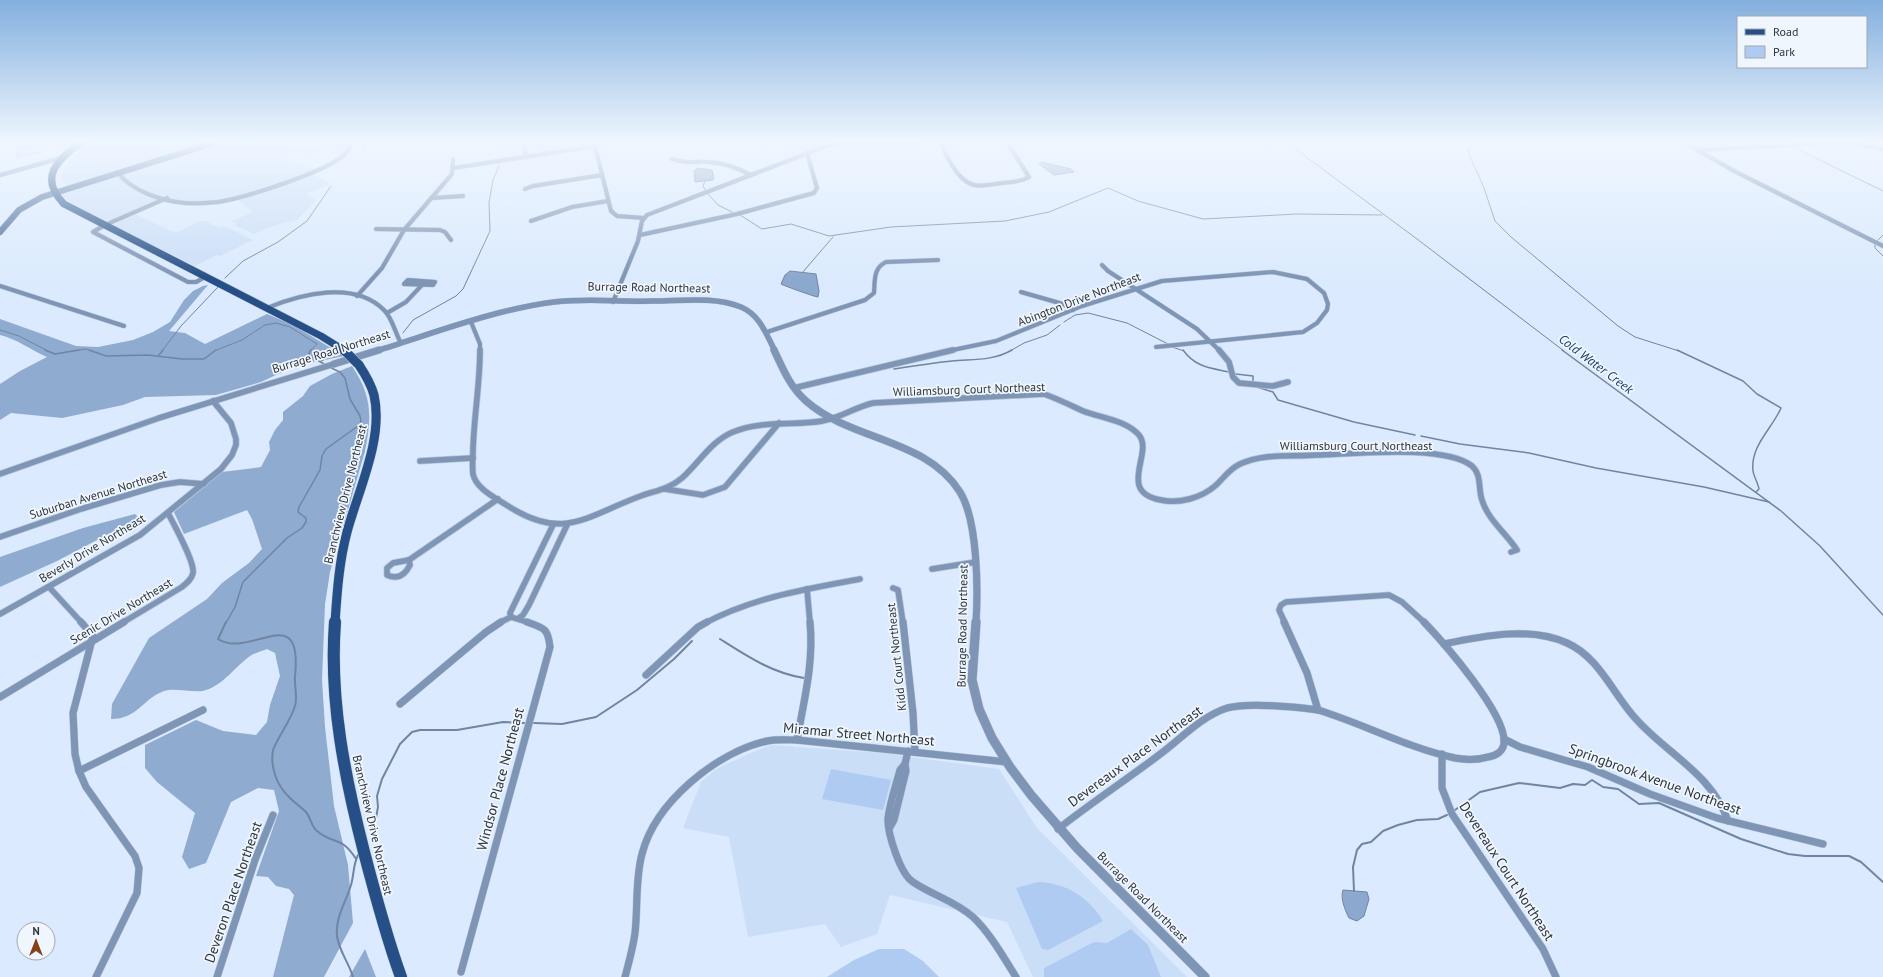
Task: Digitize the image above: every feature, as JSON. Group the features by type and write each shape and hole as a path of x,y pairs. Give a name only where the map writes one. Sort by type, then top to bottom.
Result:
{"main road":[{"path":"52,188 53,193"},
{"path":"0,232 16,212 24,206 69,188"},
{"name":"Branchview Drive Northeast","path":"53,193 68,206 321,336 346,352 359,365 369,383 374,396 376,413 375,431 348,531 338,576 333,625 333,681 338,728 358,831 374,891 402,977"}],"street":[{"path":"139,188 167,198 186,203 202,203 242,196 271,188"},
{"path":"357,296 382,268 404,230 440,188"},
{"path":"525,189 529,188"},
{"path":"605,188 611,211 617,216 644,218 657,210 717,188"},
{"path":"640,235 737,214 814,193 817,188"},
{"path":"1769,188 1883,246"},
{"path":"431,198 463,196"},
{"path":"167,198 105,225 93,232 188,282 196,282 206,277"},
{"path":"531,220 572,207 608,201"},
{"path":"612,302 640,235 644,218"},
{"path":"376,229 440,230 445,232 451,240"},
{"path":"767,332 860,302 870,297 874,291 875,273 880,264 900,261 938,260"},
{"path":"1102,265 1108,271 1197,329 1211,341 1229,362 1234,377 1239,383 1272,386 1288,382"},
{"name":"Abington Drive Northeast","path":"794,388 906,360 996,341 1073,310 1134,288 1162,280 1277,272 1310,280 1320,289 1327,299 1327,310 1324,315 1311,328 1303,332 1211,341"},
{"path":"408,280 435,282 433,285 422,285 404,284 408,280"},
{"path":"387,313 399,307 416,293 422,285"},
{"path":"0,286 124,326"},
{"path":"1021,292 1062,304 1073,310"},
{"path":"267,308 289,299 305,295 334,293 357,296 377,304 387,313 401,343"},
{"name":"Burrage Road Northeast","path":"0,474 213,401 509,310 548,303 577,300 612,302 704,300 731,304 752,314 758,320 767,332 782,368 794,388 816,409 835,419 910,450 943,471 960,492 966,504 973,536 976,562 977,610 972,670 974,693 980,712 1008,762 1043,811 1205,977"},
{"path":"471,322 480,344 473,474 480,487 533,520 553,525 567,525 586,521 638,496 665,489 682,478 709,447 723,437 745,428 779,423 835,419"},
{"path":"1156,347 1211,341"},
{"name":"Williamsburg Court Northeast","path":"835,419 854,408 873,403 966,397 1048,395 1084,411 1123,423 1135,430 1143,443 1137,477 1139,486 1150,496 1167,501 1180,501 1194,498 1212,488 1233,467 1270,456 1402,453 1452,457 1469,463 1475,469 1481,480 1481,499 1487,512 1517,550 1511,552"},
{"name":"Beverly Drive Northeast","path":"0,614 140,535 204,484 225,465 236,445 234,430 213,401"},
{"path":"665,489 703,495 724,487 779,423"},
{"path":"420,461 473,458"},
{"name":"Suburban Avenue Northeast","path":"0,538 74,511 161,485 180,482 204,484"},
{"path":"409,560 498,499"},
{"name":"Scenic Drive Northeast","path":"0,697 182,587 190,580 194,571 193,565 168,513"},
{"path":"515,618 510,613 553,525"},
{"path":"400,704 486,632 499,623 523,615 567,525"},
{"path":"932,569 976,562"},
{"path":"646,675 698,627 721,615 777,596 860,579"},
{"path":"49,587 91,634 92,641 87,655 73,713 75,754 79,771 86,787 135,856 139,868 137,893 96,977"},
{"name":"Kidd Court Northeast","path":"893,588 898,590 900,597 913,713 912,751 905,764 906,772 894,820 890,827 897,859 911,881 956,905 974,918 1000,951 1016,977"},
{"path":"797,740 810,671 812,645 807,589"},
{"path":"1318,710 1309,680 1279,609 1283,603 1348,597 1380,595 1393,596 1410,609 1462,664 1500,728 1504,739"},
{"name":"Windsor Place Northeast","path":"461,972 550,647 549,636 544,628 515,618"},
{"path":"1444,644 1491,636 1528,635 1551,637 1567,642 1595,667 1636,719 1709,786 1727,813 1728,821"},
{"name":"Devereaux Place Northeast","path":"1058,828 1161,754 1205,718 1221,710 1236,706 1318,710 1442,754 1470,760 1495,755 1503,748 1504,739"},
{"path":"79,771 203,710"},
{"name":"Springbrook Avenue Northeast","path":"1504,739 1520,747 1538,751 1588,767 1650,794 1728,821 1823,844"},
{"name":"Miramar Street Northeast","path":"625,977 631,956 635,932 639,870 644,845 658,819 688,784 733,754 761,743 780,740 797,740 1008,762"},
{"name":"Devereaux Court Northeast","path":"1442,754 1442,788 1452,814 1542,949 1556,977"},
{"name":"Deveron Place Northeast","path":"218,977 255,860 273,815"}],"shaded area":[{"path":"77,188 271,188 233,197 204,202 179,201 163,195 158,197 161,200 114,220 104,221 72,203 61,195 63,192"},
{"path":"270,188 322,188 306,194 316,200 297,220 279,224 254,234 234,225 237,224 232,221 253,212 236,199"},
{"path":"135,214 176,233 201,221 205,221 220,228 223,226 229,228 253,240 195,266 113,225"},
{"path":"790,271 816,274 819,291 818,297 781,284 785,275"},
{"path":"208,285 169,331 185,333 205,344 267,314 293,325 344,356 315,362 306,361 261,382 216,395 145,397 123,405 62,418 11,413 0,420 0,384 20,371 47,357 18,342 0,335 0,319 76,346 98,347 133,340 153,332 170,322 184,300 193,291"},
{"path":"352,366 359,377 367,397 369,407 369,427 365,451 330,572 325,604 322,680 325,727 334,806 348,865 353,923 324,977 273,977 294,895 289,889 276,886 268,877 256,876 279,811 274,790 258,788 231,802 206,863 189,869 182,857 195,813 157,782 145,768 145,745 196,720 223,731 256,735 267,722 270,705 280,676 275,653 267,649 252,655 212,688 202,691 169,690 157,694 128,716 111,719 112,704 149,638 207,599 222,583 249,563 262,549 252,519 247,510 184,534 174,512 222,472 261,467 270,450 269,442 275,430 283,420 283,412 303,396 310,386 332,374"},
{"path":"135,514 139,518 57,561 0,587 0,557 83,528"},
{"path":"771,745 882,753 999,769 1037,828 1187,977 1033,977 1007,922 890,895 877,934 841,947 825,924 748,937 729,837 683,828 701,782 716,769"},
{"path":"1343,890 1367,892 1369,899 1364,916 1357,921 1349,918 1347,915 1343,900"},
{"path":"365,949 376,977 349,977"}],"green space":[{"path":"831,769 891,780 883,810 822,799"},
{"path":"1038,882 1058,885 1076,893 1091,905 1103,921 1048,950 1042,949 1016,888"},
{"path":"1131,929 1148,945 1161,977 1044,977 1044,968 1094,942 1107,943"},
{"path":"879,949 904,949 923,961 939,977 827,977 854,960"}],"waterway":[{"path":"225,278 243,261 278,242 307,221 330,188"},
{"path":"403,333 413,320 456,296 463,289 490,231 489,203 492,188"},
{"path":"740,215 762,229 791,224 829,236 891,227 1005,221 1049,212 1108,188 1138,201 1203,219 1297,214 1382,215"},
{"name":"Cold Water Creek","path":"1348,188 1564,351"},
{"path":"1484,188 1495,221 1511,237 1618,326 1635,337 1679,351"},
{"path":"1876,188 1883,191"},
{"path":"708,194 718,205 734,213"},
{"path":"1876,242 1883,235"},
{"path":"802,273 833,237"},
{"path":"1875,244 1875,248 1883,256"},
{"path":"162,351 181,326 218,287"},
{"path":"1064,322 1075,315 1088,313 1127,323 1168,344"},
{"path":"215,350 242,340 265,325 276,323 290,327 317,344 311,350"},
{"path":"1010,351 1024,343 1047,335 1060,325"},
{"path":"0,330 19,336 48,351"},
{"path":"349,346 380,334 390,334"},
{"path":"1172,347 1184,351"},
{"path":"45,350 55,354 73,351"},
{"path":"73,351 79,350"},
{"path":"73,351 89,350"},
{"path":"89,350 106,356 148,355 182,359 204,359 215,350"},
{"path":"159,355 163,350"},
{"path":"311,350 308,355 326,365"},
{"path":"321,361 338,350 336,351"},
{"path":"894,369 990,358 1005,354 1012,350"},
{"name":"Cold Water Creek","path":"1562,350 1769,502"},
{"path":"1677,350 1743,381 1757,394 1781,408 1762,438 1755,454 1753,471 1759,489 1756,492"},
{"path":"1184,351 1193,360 1203,366 1229,372"},
{"path":"226,623 235,607 243,582 287,538 302,528 306,522 306,518 298,512 299,507 320,470 322,456 326,449 358,426 361,422 360,416 350,399 345,378 340,372 329,367"},
{"path":"1236,374 1253,376 1253,382"},
{"path":"1257,387 1273,392 1278,400 1354,422 1415,435"},
{"path":"1421,436 1460,444 1529,453 1596,468 1704,487 1769,502"},
{"name":"Cold Water Creek","path":"1769,502 1820,546 1883,615"},
{"path":"226,622 218,639 231,643 245,643 272,636 283,636 291,640 295,653 296,703 293,712 273,750 272,757 274,770 281,788 306,812 315,829 328,838 346,846 356,859"},
{"path":"720,639 770,668 792,676 804,678"},
{"path":"534,723 562,724 596,717 637,690 674,659 692,641"},
{"path":"371,830 376,818 378,807 377,796 382,779 400,744 412,732 420,730 457,730 503,722 524,723"},
{"path":"1455,810 1480,792 1519,783 1560,788 1573,784 1585,785 1592,780 1603,787 1618,789 1639,804 1659,803 1741,839 1788,854 1805,856 1849,856 1861,862 1883,882"},
{"path":"1354,891 1353,867 1357,850 1362,844 1371,842 1383,831 1398,825 1417,820 1438,819 1447,815"},
{"path":"353,977 340,947 337,929 339,916 351,885 355,862 358,855"}]}
